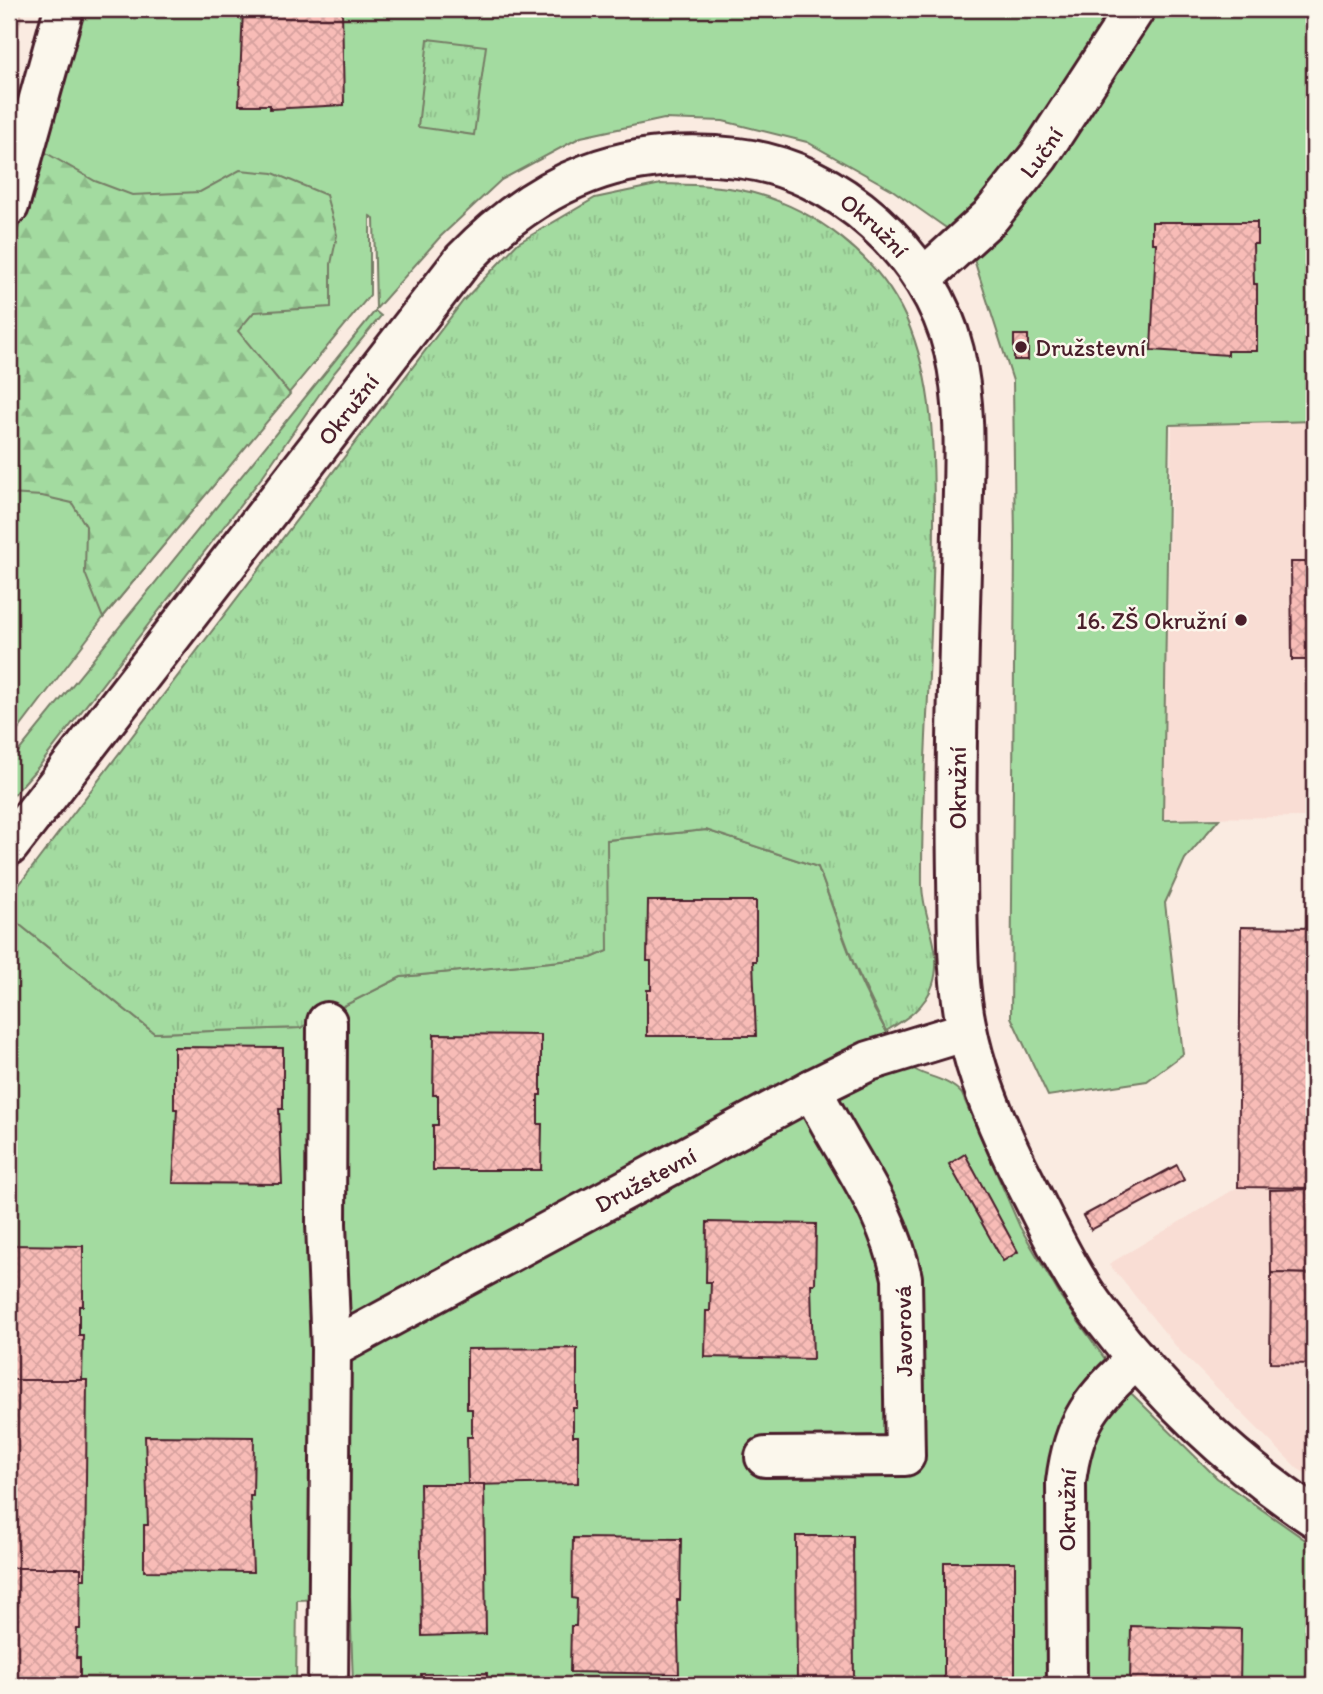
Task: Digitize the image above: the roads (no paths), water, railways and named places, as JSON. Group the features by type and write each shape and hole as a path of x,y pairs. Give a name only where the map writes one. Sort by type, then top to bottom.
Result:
{"street":[{"path":"9,206 64,9"},
{"name":"Luční","path":"923,278 990,217 1039,156 1135,9"},
{"name":"Okružní","path":"9,846 463,260 515,211 540,195 597,169 632,159 670,155 746,159 805,177 831,191 883,231 923,278 947,326 962,403 956,796 958,953 967,1031 1012,1157 1050,1231 1098,1312 1137,1359 1198,1425 1281,1495 1314,1517"},
{"path":"327,1022 326,1224 331,1349 328,1685"},
{"name":"Družstevní","path":"331,1349 811,1088 869,1061 967,1031"},
{"name":"Javorová","path":"765,1457 905,1456 902,1278 897,1253 863,1174 811,1088"},
{"name":"Okružní","path":"1067,1685 1066,1482 1069,1458 1075,1432 1109,1383 1137,1359"}],"place":[{"name":"Družstevní","path":"1021,347"},
{"name":"16. ZŠ Okružní","path":"1241,620"}]}
